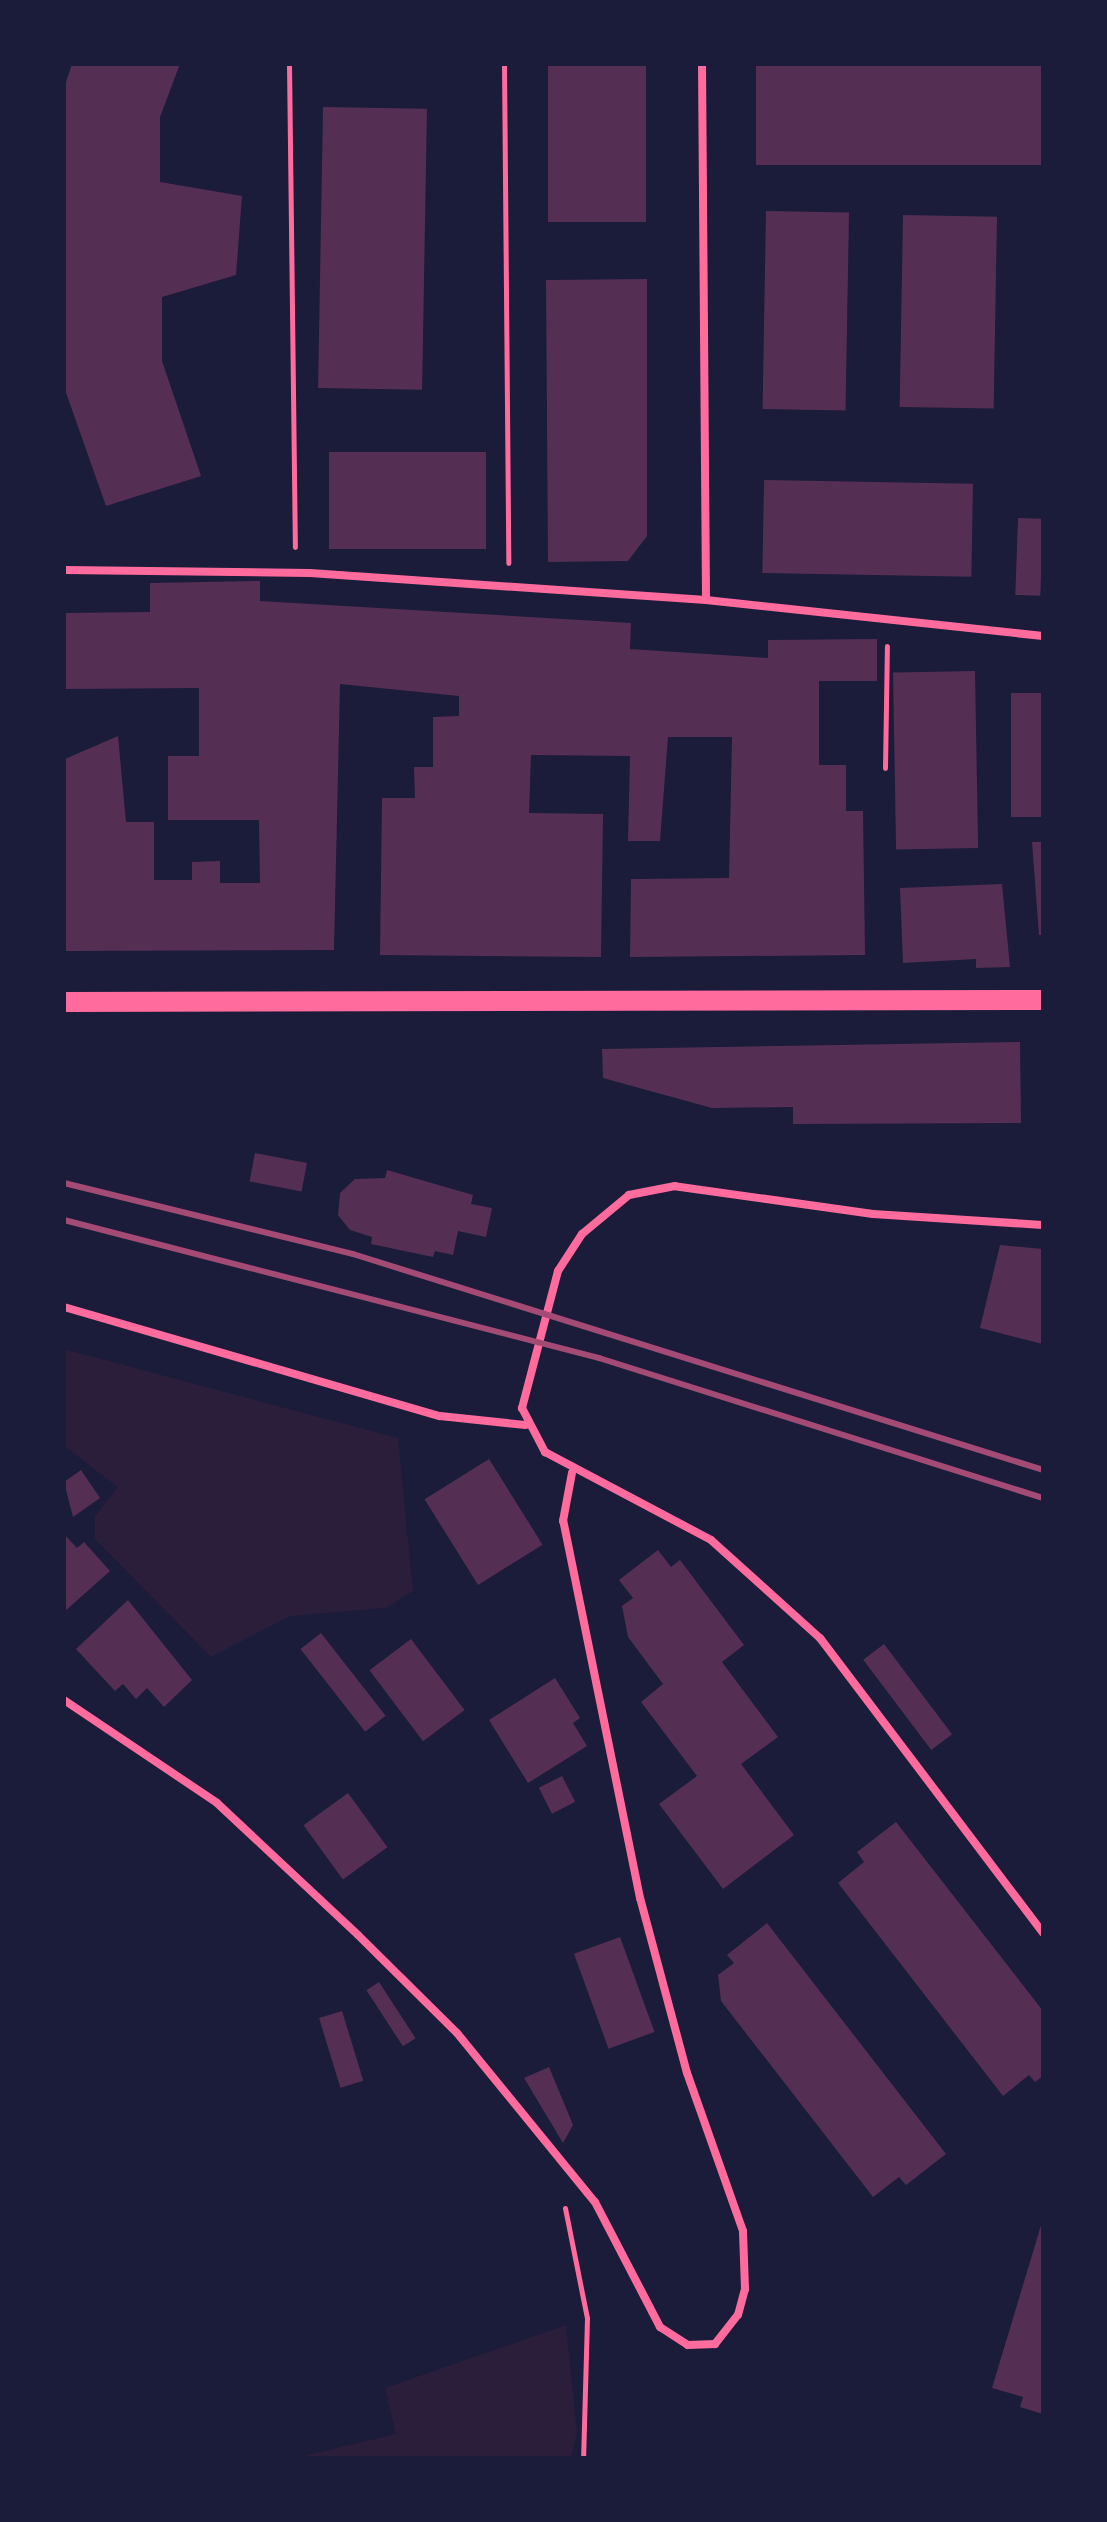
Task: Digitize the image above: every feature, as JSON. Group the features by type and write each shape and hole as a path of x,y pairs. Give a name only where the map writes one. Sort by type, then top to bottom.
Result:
{"main road":[{"path":"64,1002 1043,1000"}],"street":[{"path":"702,64 706,600"},
{"path":"64,570 295,572 706,600 1043,636"},
{"path":"1043,1225 873,1214 675,1186 629,1195 582,1234 558,1271 523,1391 526,1425 572,1473 711,1540 767,1586 820,1638 1043,1933"},
{"path":"64,1307 440,1416 526,1425"},
{"path":"64,1700 239,1823 457,2033 595,2202 660,2327 688,2345 715,2344 738,2315 745,2289 743,2231 687,2073 640,1898 563,1521 572,1473"}],"path":[{"path":"289,64 295,572"},
{"path":"504,64 508,588"},
{"path":"885,768 887,621"},
{"path":"561,2163 587,2318 583,2458"}],"shaded area":[{"path":"64,1349 398,1438 413,1591 386,1608 290,1616 211,1657 95,1539 95,1516 118,1487 64,1446"},
{"path":"566,2325 577,2432 571,2458 295,2458 396,2434 385,2388"}],"building":[{"path":"72,64 180,64 160,117 160,182 242,196 236,275 162,297 162,361 201,476 106,506 64,387 64,88"},
{"path":"548,64 646,64 646,222 548,222"},
{"path":"756,64 1043,64 1043,165 756,165"},
{"path":"323,107 427,109 422,390 318,388"},
{"path":"766,211 849,212 846,410 763,409"},
{"path":"903,215 997,217 994,409 900,407"},
{"path":"647,279 647,536 628,561 548,562 546,280"},
{"path":"329,452 486,452 486,549 329,549"},
{"path":"764,480 973,484 971,577 762,573"},
{"path":"1018,518 1043,519 1040,596 1015,595"},
{"path":"260,581 260,601 631,623 630,649 768,658 768,640 877,639 877,681 819,681 819,765 846,765 846,811 863,811 865,955 630,957 631,879 729,878 732,737 668,737 660,841 628,841 630,756 531,755 529,813 603,814 601,957 380,955 382,798 415,798 414,767 433,767 433,717 459,716 459,696 340,684 334,950 66,951 65,759 118,736 126,822 154,822 154,880 192,880 192,862 220,861 220,883 260,883 259,820 168,820 168,756 199,756 199,688 64,689 64,613 150,612 150,583"},
{"path":"975,671 978,848 896,849 893,672"},
{"path":"1011,693 1043,693 1043,817 1011,817"},
{"path":"1032,842 1043,842 1043,935 1039,935"},
{"path":"1002,884 1010,967 976,968 976,959 903,963 900,888"},
{"path":"1020,1042 1021,1123 793,1124 793,1107 712,1108 603,1078 602,1049"},
{"path":"255,1153 307,1163 301,1192 249,1181"},
{"path":"387,1170 473,1195 471,1204 492,1208 486,1237 458,1231 453,1255 435,1251 433,1257 371,1244 372,1237 350,1230 338,1215 340,1193 355,1179 385,1178"},
{"path":"1000,1245 1043,1249 1043,1344 980,1328"},
{"path":"489,1459 543,1545 478,1585 425,1499"},
{"path":"81,1470 100,1498 73,1517 64,1482"},
{"path":"64,1534 77,1548 84,1542 110,1571 64,1612"},
{"path":"658,1550 671,1567 680,1560 744,1645 722,1662 778,1737 741,1764 794,1835 723,1889 659,1804 697,1776 641,1702 663,1684 628,1637 622,1606 633,1598 619,1580"},
{"path":"128,1600 192,1680 164,1707 147,1688 136,1699 123,1684 115,1691 76,1649"},
{"path":"321,1633 386,1716 365,1732 301,1649"},
{"path":"411,1639 465,1710 423,1741 369,1670"},
{"path":"884,1644 952,1734 931,1750 863,1660"},
{"path":"555,1678 580,1718 573,1723 587,1746 528,1783 489,1720"},
{"path":"562,1776 575,1802 552,1814 539,1788"},
{"path":"348,1793 387,1847 343,1880 304,1825"},
{"path":"896,1822 1043,2011 1043,2076 1035,2082 1029,2075 1003,2096 838,1883 864,1862 857,1852"},
{"path":"767,1923 946,2154 906,2185 899,2177 873,2197 721,2001 718,1975 734,1963 727,1955"},
{"path":"620,1937 655,2032 608,2049 574,1954"},
{"path":"379,1982 415,2038 403,2046 366,1990"},
{"path":"342,2011 363,2081 340,2088 319,2018"},
{"path":"549,2067 573,2125 563,2143 524,2078"},
{"path":"1042,2222 1043,2414 1020,2407 1023,2397 992,2388"}],"railway":[{"path":"64,1183 353,1254 1043,1470"},
{"path":"64,1220 599,1358 1043,1498"}]}
